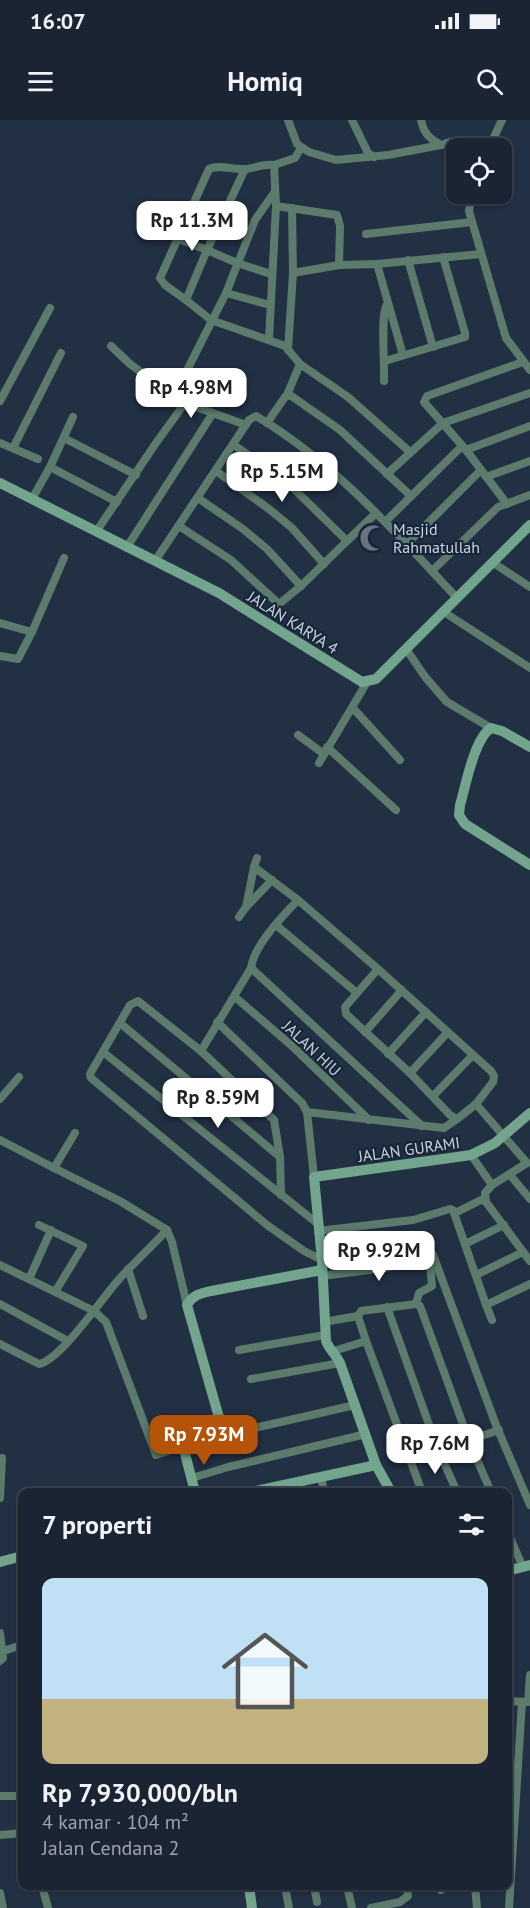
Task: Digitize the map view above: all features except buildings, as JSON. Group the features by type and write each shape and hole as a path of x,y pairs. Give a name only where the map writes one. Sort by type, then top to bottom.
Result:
{"street":[{"path":"288,120 293,138 301,148 336,160 374,157 446,143"},
{"path":"352,120 368,153 374,157"},
{"path":"421,120 424,132 441,145"},
{"path":"494,138 502,120"},
{"path":"301,148 291,160 274,165 260,165 245,170 216,166 208,169 160,278 165,285 211,321 283,345 300,364 348,397 410,452"},
{"path":"269,339 276,206 274,165"},
{"path":"186,300 245,170"},
{"path":"174,396 226,293 255,219 274,193"},
{"path":"470,204 469,211 506,338 530,370"},
{"path":"276,206 337,215 340,226 339,265"},
{"path":"288,350 293,273 292,208"},
{"path":"366,234 472,222"},
{"path":"176,238 272,274"},
{"path":"293,273 339,265 377,264 481,254"},
{"path":"385,361 465,337 443,257"},
{"path":"408,260 433,347"},
{"path":"377,264 403,355"},
{"path":"226,293 270,305"},
{"path":"384,381 383,322 387,304"},
{"path":"0,401 50,308"},
{"path":"111,346 130,364 185,403 246,425"},
{"path":"13,448 61,353"},
{"path":"507,504 464,448 424,402 427,396 523,362"},
{"path":"267,423 287,395 300,364"},
{"path":"0,389 10,382"},
{"path":"387,474 443,423 530,393"},
{"path":"287,395 340,430 411,496"},
{"path":"96,532 185,403"},
{"path":"127,547 213,413"},
{"path":"156,561 254,416 267,423 330,470 407,544 457,598"},
{"path":"32,499 74,417"},
{"path":"385,522 464,448 530,426"},
{"path":"64,438 136,475"},
{"path":"0,443 38,459"},
{"path":"234,446 287,482 347,541"},
{"path":"407,544 483,474 530,461"},
{"path":"50,467 117,502"},
{"path":"216,471 292,528 324,564"},
{"name":"JALAN KARYA 4","path":"0,483 219,593 354,678 367,682"},
{"path":"432,572 498,507 530,495"},
{"path":"198,498 243,529 267,549 301,586"},
{"path":"179,526 231,560 279,604 301,586 375,513"},
{"path":"319,763 367,682 376,679 530,525"},
{"path":"0,656 18,659 64,558"},
{"path":"492,562 530,588"},
{"path":"444,612 530,668"},
{"path":"0,622 32,632"},
{"path":"406,649 426,678 447,702 491,728 502,731 530,747"},
{"path":"353,708 400,760"},
{"path":"491,728 484,732 477,748 459,815 465,824 530,865"},
{"path":"298,735 326,751 396,810"},
{"path":"246,907 257,858"},
{"path":"254,867 298,900 378,969 494,1076 493,1082 476,1104 444,1128 307,1112"},
{"path":"239,917 272,880"},
{"path":"201,1052 251,968 252,959 276,925 298,900"},
{"path":"276,925 357,993"},
{"path":"251,968 422,1126"},
{"path":"378,969 345,1007 345,1011 450,1115 457,1119"},
{"path":"365,1032 402,990"},
{"name":"JALAN HIU","path":"235,997 292,1046 369,1120"},
{"path":"281,1195 280,1157 274,1120 201,1052 138,1001 130,1005 90,1077 267,1225 304,1251 322,1269"},
{"path":"388,1054 426,1012"},
{"path":"218,1022 302,1103 307,1112 322,1269 325,1335 328,1346 334,1351 340,1363 376,1465 389,1488"},
{"path":"120,1023 280,1157"},
{"path":"410,1073 448,1032"},
{"path":"103,1052 281,1195 318,1228 413,1220 450,1209 455,1213 492,1320"},
{"path":"433,1096 473,1055"},
{"path":"0,1099 20,1077"},
{"path":"476,1104 529,1162 492,1185 485,1193 485,1198 530,1261"},
{"name":"JALAN GURAMI","path":"314,1177 479,1153 505,1135 530,1113"},
{"path":"54,1168 75,1133"},
{"path":"0,1140 120,1201 167,1230 224,1435"},
{"path":"471,1155 492,1185"},
{"path":"510,1175 530,1199"},
{"path":"455,1213 485,1198"},
{"path":"465,1244 504,1225"},
{"path":"39,1226 83,1246 55,1292"},
{"path":"29,1279 51,1230"},
{"path":"0,1344 42,1364 68,1341 128,1269 167,1230"},
{"path":"416,1304 419,1293 432,1286 429,1252"},
{"path":"187,1305 193,1296 199,1294 322,1269 386,1268 393,1266 404,1257 429,1252 434,1255 499,1431 530,1505"},
{"path":"476,1275 523,1252"},
{"path":"0,1265 94,1311 106,1322 156,1455 224,1435 355,1405"},
{"path":"128,1269 143,1316"},
{"path":"486,1305 530,1284"},
{"path":"0,1304 68,1341"},
{"path":"324,1322 358,1316 361,1311 416,1304 420,1306 469,1441 489,1488"},
{"path":"387,1307 437,1447 455,1488"},
{"path":"358,1316 421,1488"},
{"path":"239,1350 325,1335"},
{"path":"334,1351 366,1341"},
{"path":"251,1379 340,1363"},
{"path":"409,1457 437,1447 469,1441 499,1431"},
{"path":"192,1478 228,1467 366,1434"},
{"path":"183,1446 194,1488"},
{"path":"0,1498 2,1458"},
{"path":"270,1488 376,1465"},
{"path":"321,1477 323,1488"},
{"path":"512,1540 526,1566"},
{"path":"0,1562 18,1557"},
{"path":"0,1634 3,1651 3,1658 0,1661"},
{"path":"3,1651 18,1646"},
{"path":"512,1872 530,1675"},
{"path":"0,1796 17,1796"},
{"path":"0,1834 18,1833"},
{"path":"43,1890 48,1908"},
{"path":"250,1890 252,1908"},
{"path":"286,1890 289,1908"},
{"path":"315,1890 317,1902"},
{"path":"348,1890 352,1908"},
{"path":"371,1908 404,1901 408,1896 407,1890"},
{"path":"475,1890 477,1908"},
{"path":"509,1908 510,1890"},
{"path":"0,1893 3,1908"}],"place":[{"name":"Masjid Rahmatullah","path":"373,538"}]}
